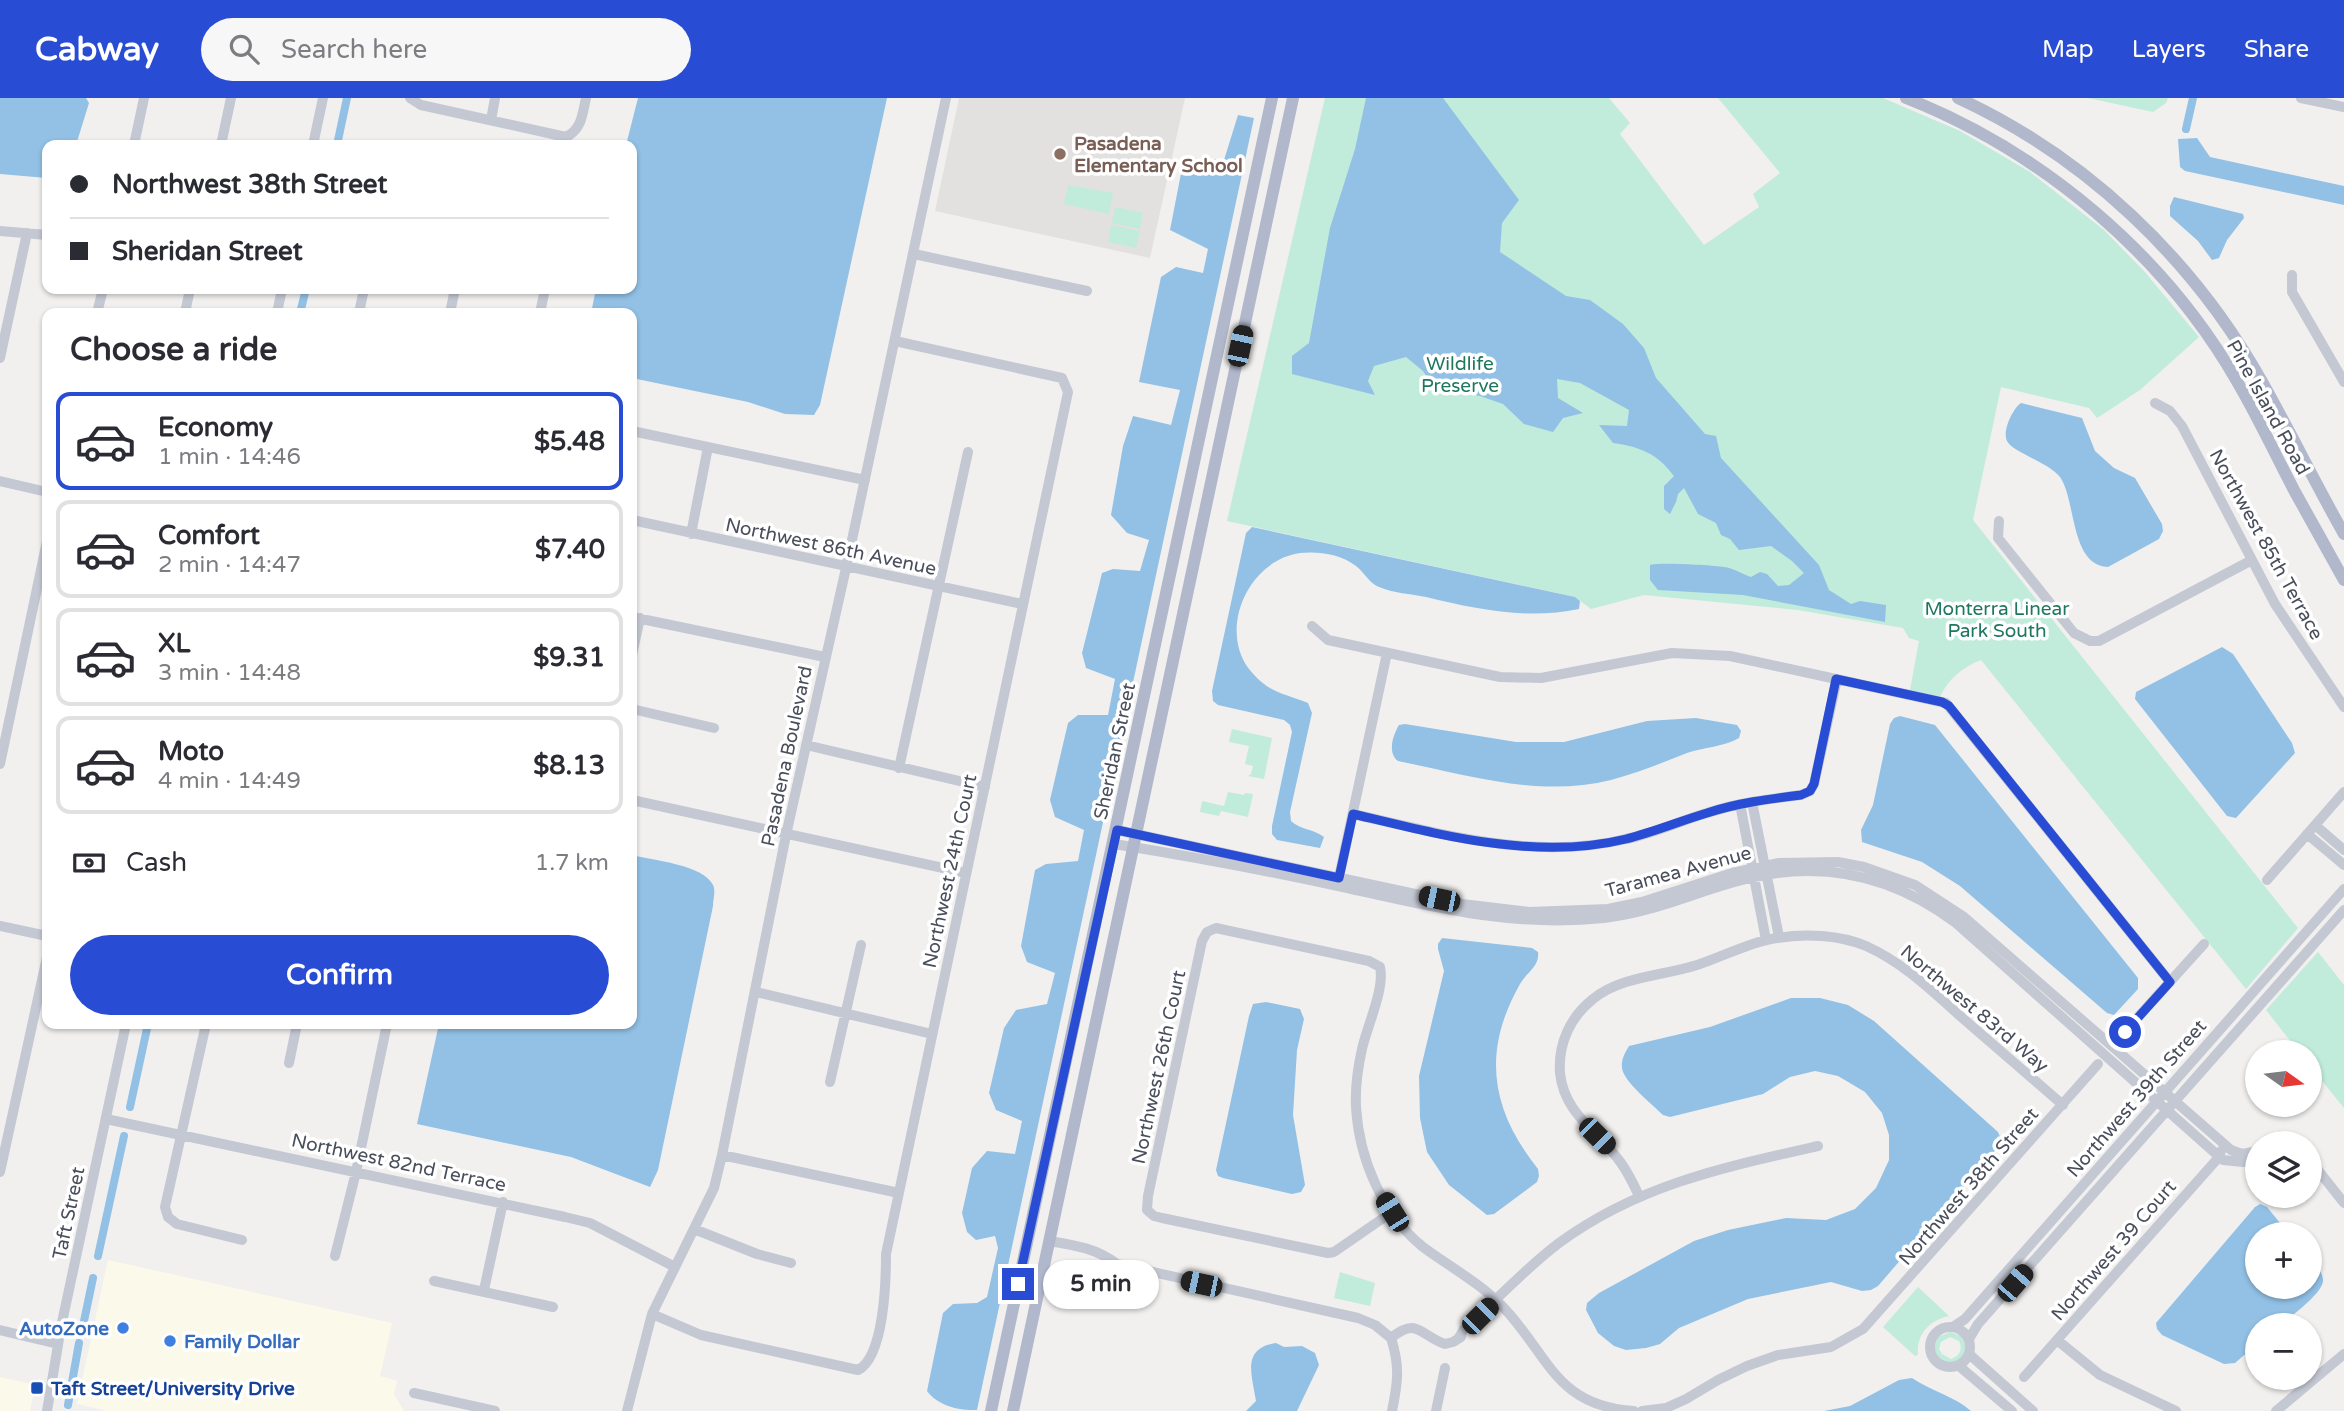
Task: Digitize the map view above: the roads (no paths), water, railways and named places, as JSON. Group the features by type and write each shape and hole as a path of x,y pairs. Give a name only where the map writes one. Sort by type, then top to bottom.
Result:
{"main road":[{"name":"Sheridan Street","path":"992,1411 1272,98"},
{"name":"Sheridan Street","path":"1013,1411 1293,98"},
{"name":"Pine Island Road","path":"1906,98 1972,129 2048,176 2130,244 2167,284 2238,382 2344,580"},
{"name":"Pine Island Road","path":"1958,98 2021,132 2098,186 2146,229 2186,272 2211,303 2260,378 2344,534"}],"street":[{"path":"135,140 144,98"},
{"path":"222,140 231,98"},
{"path":"314,140 323,98"},
{"path":"411,98 421,105 566,137 576,132 586,98"},
{"path":"491,120 495,98"},
{"name":"Pasadena Boulevard","path":"627,1411 652,1314 714,1188 786,835 946,98"},
{"path":"2301,98 2344,107"},
{"path":"0,231 42,234"},
{"path":"0,358 27,233"},
{"path":"914,254 1087,291"},
{"path":"2292,275 2292,292 2344,382"},
{"name":"Northwest 24th Court","path":"652,1314 710,1337 858,1370 865,1366 872,1356 885,1292 886,1254 1068,392 1062,378 895,341"},
{"name":"Northwest 85th Terrace","path":"2155,403 2170,411 2182,426 2275,604 2344,707"},
{"path":"637,432 865,480"},
{"path":"691,534 708,447"},
{"path":"899,768 968,452"},
{"path":"0,481 42,491"},
{"name":"Northwest 86th Avenue","path":"637,521 1023,604"},
{"path":"1999,521 1998,538 2074,633 2090,642 2099,641 2252,560"},
{"path":"0,760 42,564"},
{"path":"637,617 825,657"},
{"path":"1312,626 1328,640 1500,677 1541,678 1672,653 1704,654 1730,656 1942,702 1949,706 2170,982"},
{"path":"1114,844 1265,872 1338,882 1387,653"},
{"path":"1353,814 1478,841 1520,846 1567,847 1624,840 1740,804 1801,795 1810,791 1814,784 1836,679"},
{"path":"637,710 714,727"},
{"path":"806,745 985,787"},
{"path":"2267,880 2344,792"},
{"path":"637,801 966,873"},
{"path":"1752,802 1779,937"},
{"path":"1740,804 1766,940"},
{"path":"2315,825 2344,850"},
{"name":"Taramea Avenue","path":"1117,830 1338,882 1472,906 1529,912 1608,909 1799,862 1838,862 1876,871 1914,885 1964,918 2161,1096 2175,1100 2224,1144"},
{"path":"2308,834 2344,865"},
{"name":"Northwest 39th Street","path":"1953,1327 1965,1319 2344,890"},
{"name":"Northwest 39th Street","path":"1969,1339 1979,1324 2344,909"},
{"path":"0,926 42,935"},
{"name":"Northwest 26th Court","path":"1216,928 1369,961 1380,967 1380,984 1363,1049 1356,1106 1366,1159 1373,1179 1392,1212 1335,1252 1328,1253 1162,1218 1147,1210 1202,941 1207,932 1216,928"},
{"name":"Northwest 83rd Way","path":"1639,1196 1619,1159 1578,1117 1566,1096 1560,1074 1562,1049 1568,1028 1582,1008 1617,984 1686,968 1779,937 1839,939 1864,946 1900,964 2063,1105"},
{"path":"2121,1037 2204,944"},
{"path":"830,1082 861,945"},
{"path":"0,1172 42,980"},
{"path":"756,992 932,1034"},
{"name":"Taft Street","path":"47,1411 58,1344 125,1029"},
{"path":"205,1029 165,1207 168,1217 177,1224 242,1240"},
{"path":"289,1062 296,1029"},
{"path":"335,1256 386,1029"},
{"name":"Northwest 38th Street","path":"1642,1411 1666,1408 1748,1366 1778,1356 1831,1347 1863,1329 2098,1064"},
{"name":"Taramea Avenue","path":"2161,1096 2166,1110 2219,1157"},
{"name":"Northwest 82nd Terrace","path":"106,1118 590,1223 676,1267"},
{"path":"2224,1144 2238,1153 2245,1153"},
{"name":"Northwest 39 Court","path":"2024,1377 2219,1157 2224,1144"},
{"path":"1391,1338 1409,1327 1416,1327 1445,1344 1458,1339 1467,1333 1470,1326 1534,1263 1593,1221 1639,1196 1675,1181 1720,1168 1818,1146"},
{"path":"722,1155 899,1194"},
{"path":"2219,1157 2237,1163 2245,1161"},
{"path":"2322,1175 2344,1203"},
{"path":"484,1290 503,1202"},
{"path":"1392,1212 1420,1244 1496,1300 1526,1335 1549,1370 1565,1386 1589,1401 1614,1410 1634,1411"},
{"path":"694,1229 757,1254 791,1263"},
{"path":"1049,1241 1087,1248 1103,1254 1117,1264 1358,1318 1375,1325 1391,1338 1397,1357 1399,1370 1392,1411"},
{"path":"434,1281 553,1307"},
{"path":"1959,1366 1969,1354 1969,1339 1953,1327 1946,1327 1934,1334 1930,1347 1934,1360 1945,1367 1959,1366 2012,1411"},
{"path":"0,1331 58,1344"},
{"path":"2057,1339 2100,1375 2176,1411"},
{"path":"1969,1354 2033,1411"},
{"path":"2276,1411 2344,1354"},
{"path":"1440,1411 1445,1368"},
{"path":"414,1393 495,1411"}],"water":[{"path":"0,98 86,98 89,103 78,140 42,140 42,178 0,174"},
{"path":"638,98 887,98 820,405 814,415 785,414 748,402 637,379 637,308 592,308 595,294 637,294 637,140 627,140"},
{"path":"1366,98 1443,98 1519,200 1502,223 1500,252 1566,296 1590,300 1623,324 1644,348 1656,378 1705,434 1716,436 1721,458 1819,565 1829,590 1851,604 1860,601 1886,605 1885,622 1743,595 1658,590 1650,580 1650,565 1718,566 1751,577 1760,572 1767,574 1778,586 1789,585 1804,573 1771,546 1739,550 1730,539 1721,535 1716,523 1698,514 1684,488 1678,494 1670,514 1664,509 1664,486 1674,476 1647,452 1613,443 1599,425 1627,426 1629,410 1580,383 1557,379 1558,398 1583,413 1563,418 1553,432 1524,424 1503,404 1480,396 1434,387 1423,371 1406,357 1374,366 1368,381 1375,395 1292,374 1292,356 1309,343 1330,228 1355,149"},
{"path":"1238,115 1254,118 977,1410 964,1410 943,1404 927,1391 943,1313 953,1304 977,1303 987,1297 998,1248 995,1236 976,1240 967,1232 962,1213 972,1168 987,1151 1015,1154 1022,1121 996,1110 989,1093 1004,1028 1016,1010 1047,1004 1055,973 1027,962 1021,946 1035,870 1046,864 1078,861 1084,830 1055,817 1050,800 1068,723 1078,715 1108,715 1115,679 1086,668 1082,653 1102,573 1113,569 1140,571 1149,540 1127,533 1111,515 1123,446 1133,416 1171,425 1180,390 1139,382 1161,277 1176,267 1203,273 1208,249 1170,230 1184,158 1224,160"},
{"path":"2197,138 2210,157 2344,186 2344,205 2185,171 2180,167 2178,139"},
{"path":"2174,197 2243,214 2244,218 2227,240 2219,258 2212,260 2198,241 2170,216"},
{"path":"2021,403 2082,418 2095,451 2114,468 2135,478 2162,524 2163,531 2159,539 2108,567 2096,564 2087,556 2080,544 2060,477 2048,467 2015,449 2007,441 2009,420"},
{"path":"1252,527 1575,597 1580,601 1579,609 1540,613 1502,612 1396,592 1375,585 1350,562 1322,553 1300,553 1282,558 1266,568 1253,582 1238,616 1240,653 1249,669 1263,683 1308,703 1312,713 1290,812 1291,821 1324,837 1320,848 1277,840 1272,834 1272,826 1292,732 1290,725 1284,720 1218,705 1213,701 1212,691 1246,533"},
{"path":"2222,647 2233,654 2292,743 2295,753 2236,818 2227,816 2135,699 2136,692"},
{"path":"1900,716 1935,725 2138,978 2138,989 2114,1015 2107,1013 1960,886 1922,862 1862,842 1861,830 1873,805 1890,724 1894,718"},
{"path":"1696,718 1737,725 1741,731 1739,738 1621,777 1584,785 1531,786 1477,778 1398,761 1392,749 1399,725 1405,724 1516,742 1564,742 1647,721"},
{"path":"637,856 689,868 708,878 714,890 713,906 658,1170 650,1187 571,1157 417,1124 438,1029 637,1029"},
{"path":"1442,938 1532,948 1538,952 1535,965 1520,984 1508,1009 1496,1056 1501,1102 1522,1147 1538,1169 1539,1176 1537,1182 1494,1214 1487,1215 1449,1185 1427,1152 1420,1118 1419,1076 1444,971 1438,949"},
{"path":"1791,998 1820,998 1848,1005 1874,1021 1998,1132 2001,1139 1998,1147 1878,1286 1871,1290 1862,1291 1831,1282 1748,1299 1679,1328 1660,1344 1626,1350 1614,1346 1598,1333 1586,1310 1587,1303 1599,1293 1694,1241 1728,1230 1786,1218 1826,1220 1855,1209 1876,1188 1889,1160 1889,1135 1882,1113 1865,1092 1838,1076 1815,1071 1790,1077 1763,1094 1670,1117 1663,1115 1646,1099 1624,1073 1622,1062 1629,1046 1710,1027"},
{"path":"1266,1002 1300,1009 1304,1019 1297,1050 1293,1115 1305,1185 1301,1192 1292,1194 1223,1178 1218,1176 1216,1170 1249,1016 1253,1004"},
{"path":"2254,1208 2268,1208 2279,1222 2245,1222 2245,1299 2311,1299 2306,1304 2295,1313 2245,1313 2245,1354 2235,1363 2224,1364 2162,1335 2156,1323"},
{"path":"1276,1343 1284,1347 1302,1346 1315,1353 1319,1365 1297,1411 1246,1411 1256,1401 1251,1373 1253,1357 1265,1346"},
{"path":"1912,1378 1971,1411 1824,1411 1850,1406 1899,1380"}],"waterway":[{"path":"338,140 347,98"},
{"path":"2186,129 2193,98"},
{"path":"301,308 305,294"},
{"path":"130,1107 147,1029"},
{"path":"98,1256 124,1136"},
{"path":"84,1321 93,1278"},
{"path":"68,1405 79,1343"}],"place":[{"name":"Pasadena Elementary School","path":"1060,154"},
{"name":"AutoZone","path":"123,1328"},
{"name":"Family Dollar","path":"170,1341"},
{"name":"Taft Street/University Drive","path":"37,1388"}],"park label":[{"name":"Wildlife Preserve","path":"1460,374"},
{"name":"Monterra Linear Park South","path":"1997,619"}]}
